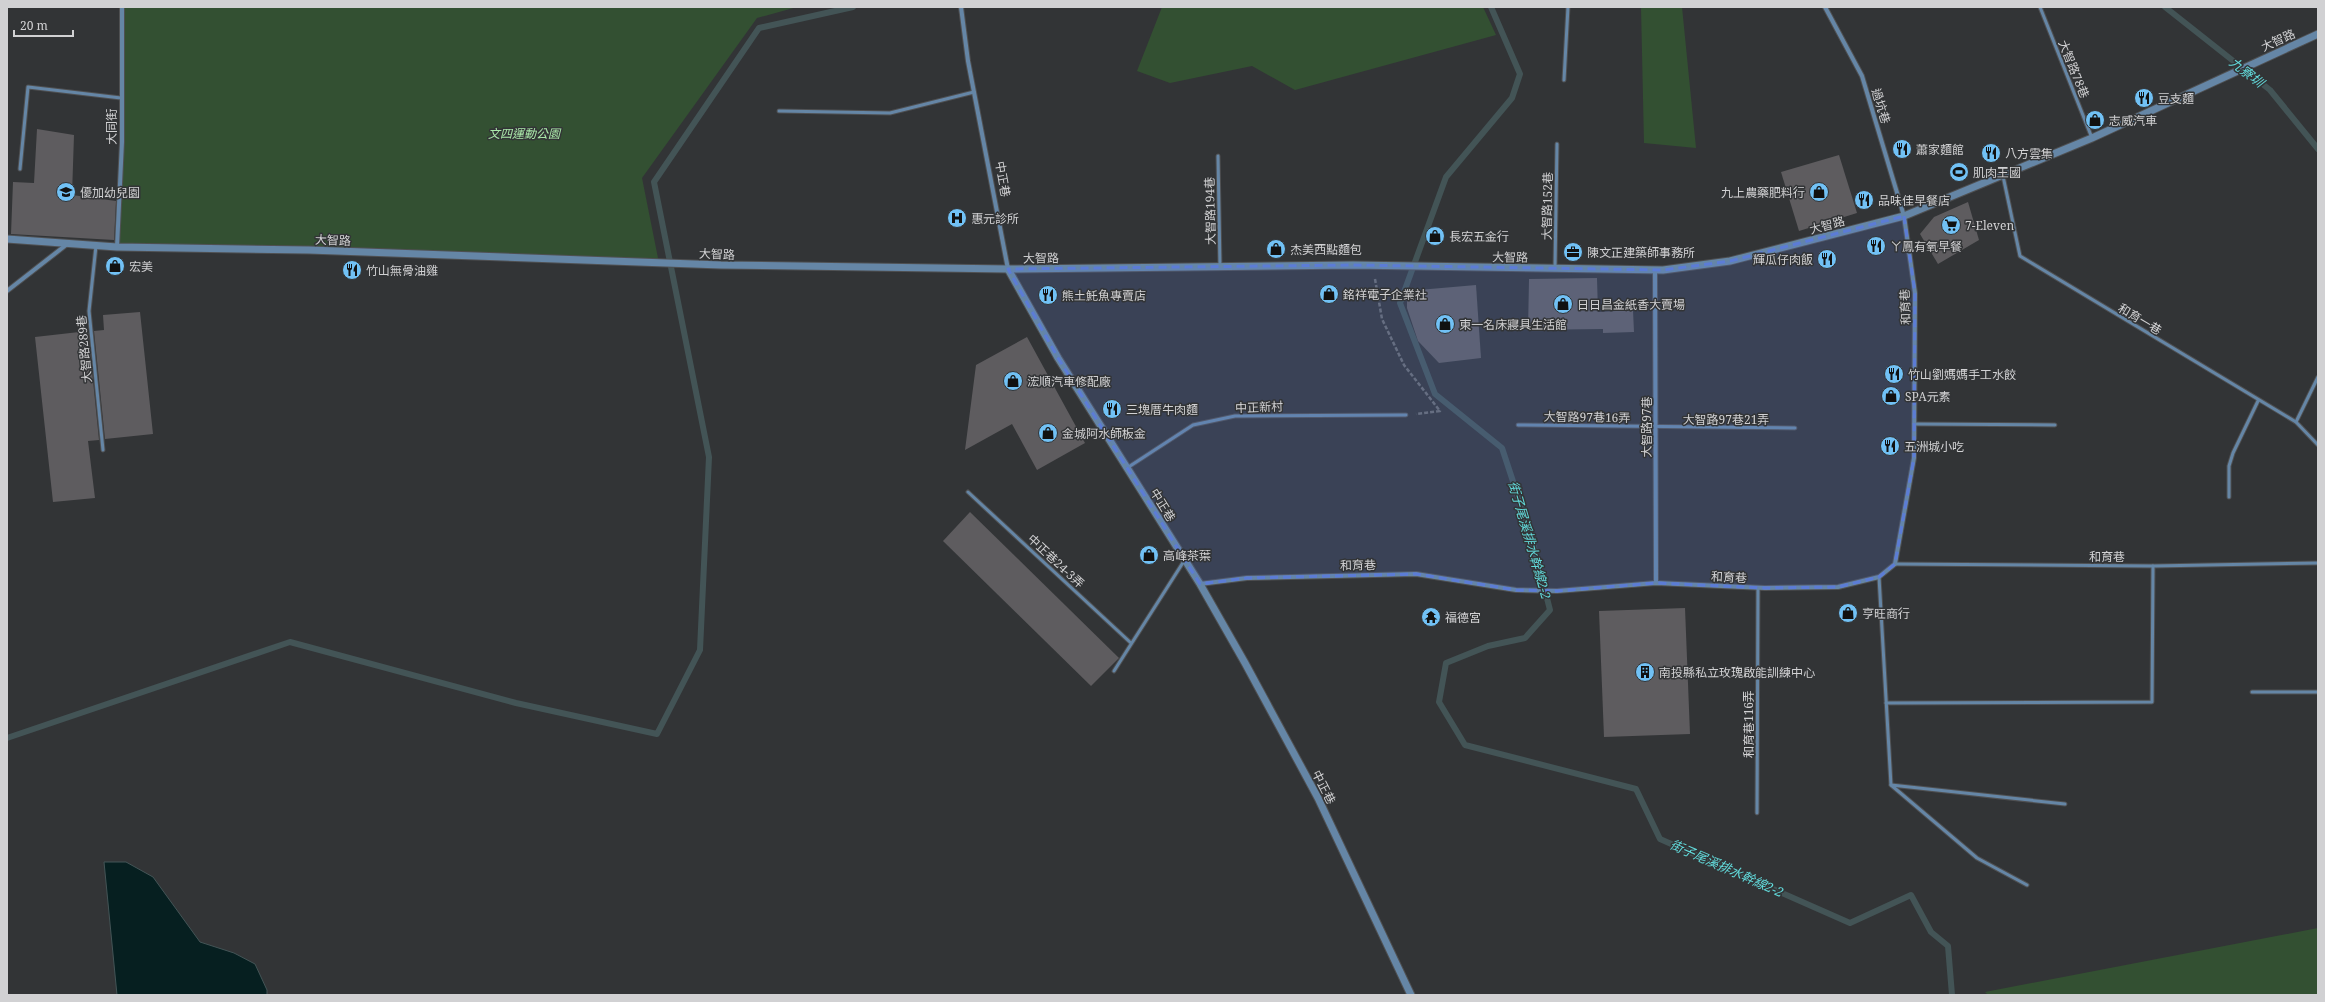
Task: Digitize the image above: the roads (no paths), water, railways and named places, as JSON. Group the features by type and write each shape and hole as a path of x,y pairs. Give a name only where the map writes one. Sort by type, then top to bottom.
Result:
{"street":[{"name":"大同街","path":"118,248 122,7"},
{"name":"中正巷","path":"961,7 974,92 1008,269 1058,358 1200,584 1318,798 1411,995"},
{"name":"過坑巷","path":"1825,7 1862,76 1904,216"},
{"name":"大智路","path":"7,239 66,245 118,248 309,250 684,264 1008,269 1373,265 1655,270 1730,260 1904,216 2092,138 2318,34"},
{"name":"和育巷","path":"1200,584 1247,578 1416,574 1516,590 1558,591 1656,583 1758,588 1838,587 1879,577 1895,564 1914,458 1915,293 1904,216"},
{"path":"7,291 66,245"},
{"name":"大智路97巷","path":"1655,270 1656,583"}],"lane":[{"path":"1564,80 1568,7"},
{"name":"大智路78巷","path":"2040,7 2092,138"},
{"path":"20,169 28,87 121,98"},
{"path":"779,111 890,113 974,92"},
{"name":"大智路152巷","path":"1555,269 1557,144"},
{"name":"大智路194巷","path":"1218,156 1220,266"},
{"name":"和育一巷","path":"2002,175 2020,256 2258,401 2296,422 2318,445"},
{"name":"大智路289巷","path":"96,246 89,311 103,450"},
{"path":"2296,422 2318,377"},
{"path":"2229,497 2229,466 2232,452 2258,401"},
{"name":"中正新村","path":"1127,468 1193,425 1235,416 1406,415"},
{"path":"1914,424 2055,425"},
{"name":"大智路97巷16弄","path":"1518,425 1656,428"},
{"name":"大智路97巷21弄","path":"1656,428 1795,428"},
{"name":"中正巷24-3弄","path":"968,492 1131,643"},
{"path":"1114,671 1184,559"},
{"name":"和育巷","path":"1895,564 2153,566 2318,563"},
{"path":"1886,703 2152,702 2153,566"},
{"path":"1879,577 1891,785 1977,858 2026,885"},
{"name":"和育巷116弄","path":"1757,813 1758,588"},
{"path":"2252,692 2318,692"},
{"path":"1891,785 2065,804"}],"water":[{"path":"104,862 126,862 153,877 200,942 234,953 255,964 267,990 267,995 117,995"}],"waterway":[{"path":"7,738 290,642 516,703 657,734 700,650 709,457 654,182 759,28 853,7"},
{"name":"街子尾溪排水幹線2-2","path":"1491,7 1520,74 1512,98 1446,177 1400,303 1435,394 1502,448 1531,536 1550,610 1525,638 1488,646 1446,663 1439,702 1465,745 1636,789 1660,839 1850,923 1911,895 1931,932 1948,946 1952,995"},
{"name":"九寮圳","path":"2165,7 2270,90 2318,149"}],"place":[{"name":"豆支麵","path":"2144,98"},
{"name":"志威汽車","path":"2095,120"},
{"name":"蕭家麵館","path":"1902,149"},
{"name":"八方雲集","path":"1991,153"},
{"name":"肌肉王國","path":"1959,172"},
{"name":"優加幼兒園","path":"66,192"},
{"name":"九上農藥肥料行","path":"1819,192"},
{"name":"品味佳早餐店","path":"1864,200"},
{"name":"惠元診所","path":"957,218"},
{"name":"7-Eleven","path":"1951,225"},
{"name":"長宏五金行","path":"1435,236"},
{"name":"ㄚ鳳有氧早餐","path":"1876,246"},
{"name":"杰美西點麵包","path":"1276,249"},
{"name":"陳文正建築師事務所","path":"1573,252"},
{"name":"輝瓜仔肉飯","path":"1827,259"},
{"name":"宏美","path":"115,266"},
{"name":"竹山無骨油雞","path":"352,270"},
{"name":"銘祥電子企業社","path":"1329,294"},
{"name":"熊土魠魚專賣店","path":"1048,295"},
{"name":"日日昌金紙香大賣場","path":"1563,304"},
{"name":"東一名床寢具生活館","path":"1445,324"},
{"name":"竹山劉媽媽手工水餃","path":"1894,374"},
{"name":"浤順汽車修配廠","path":"1013,381"},
{"name":"SPA元素","path":"1891,396"},
{"name":"三塊厝牛肉麵","path":"1112,409"},
{"name":"金城阿水師板金","path":"1048,433"},
{"name":"五洲城小吃","path":"1890,446"},
{"name":"高峰茶葉","path":"1149,555"},
{"name":"亨旺商行","path":"1848,613"},
{"name":"福德宮","path":"1431,617"},
{"name":"南投縣私立玫瑰啟能訓練中心","path":"1645,672"}],"park label":[{"name":"文四運動公園","path":"524,133"}]}
